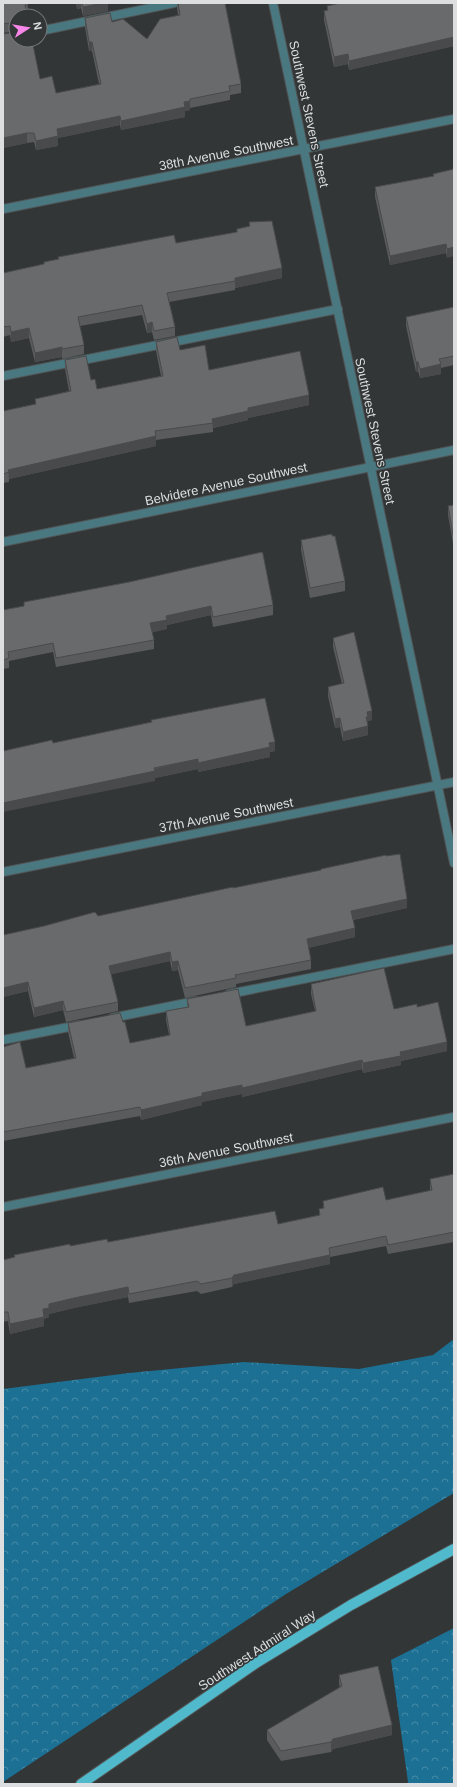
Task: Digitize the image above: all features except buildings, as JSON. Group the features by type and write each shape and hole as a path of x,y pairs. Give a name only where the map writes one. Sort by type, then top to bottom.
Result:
{"main road":[{"name":"Southwest Admiral Way","path":"81,1784 256,1663 351,1605 454,1549"}],"street":[{"path":"48,29 174,3"},
{"name":"Southwest Stevens Street","path":"273,3 454,863"},
{"name":"38th Avenue Southwest","path":"3,209 454,119"},
{"path":"3,376 338,309"},
{"name":"Belvidere Avenue Southwest","path":"3,542 454,450"},
{"name":"37th Avenue Southwest","path":"3,872 454,782"},
{"path":"219,997 454,949"},
{"path":"103,1020 204,1000"},
{"path":"3,1040 88,1023"},
{"name":"36th Avenue Southwest","path":"3,1207 454,1117"}],"green space":[{"path":"454,1339 454,1493 286,1594 3,1782 3,1389 129,1373 244,1362 359,1369 433,1355"},
{"path":"454,1628 454,1784 407,1784 408,1782 391,1660"}]}
